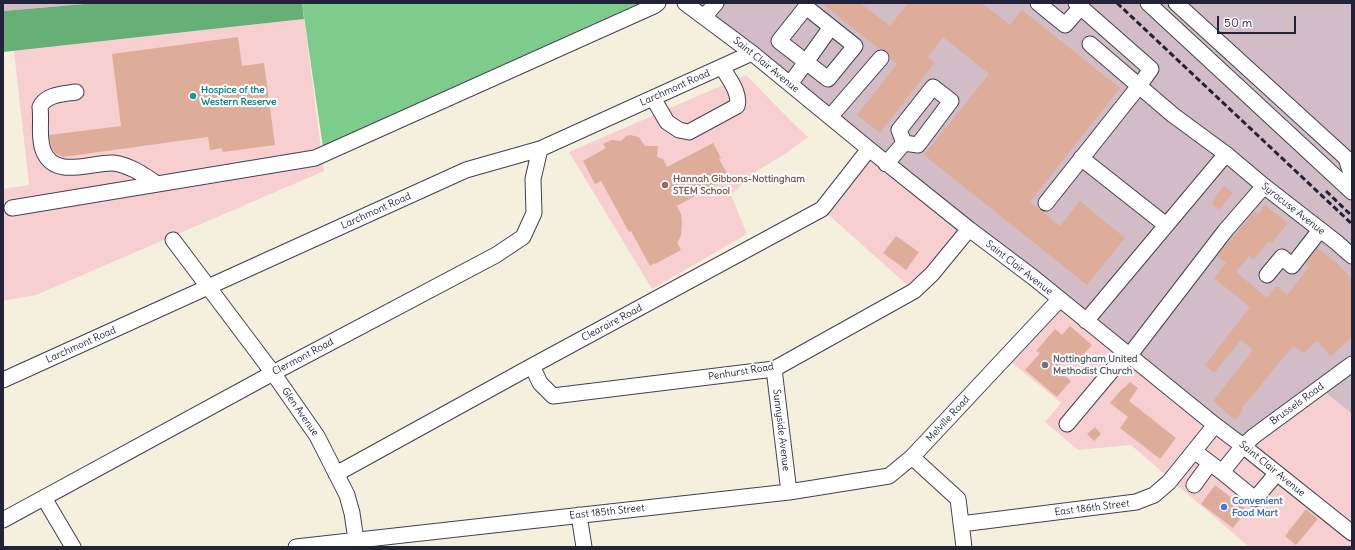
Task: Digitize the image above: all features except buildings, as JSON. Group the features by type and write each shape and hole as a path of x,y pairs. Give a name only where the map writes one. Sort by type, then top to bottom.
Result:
{"street":[{"path":"12,208 315,158 658,3"},
{"name":"Saint Clair Avenue","path":"685,3 752,53 886,164 1034,278 1059,300 1352,533"},
{"path":"704,17 716,3"},
{"path":"1038,3 1065,25 1079,5 1151,69 1046,203"},
{"path":"1148,3 1352,192"},
{"path":"1176,3 1346,158 1352,177"},
{"path":"806,7 855,46 828,80 806,62 779,40 806,7"},
{"path":"790,84 831,27"},
{"name":"Syracuse Avenue","path":"1090,44 1172,115 1230,158 1352,256"},
{"name":"Larchmont Road","path":"3,380 466,170 540,150 752,53"},
{"path":"830,117 881,58"},
{"path":"653,98 667,122 679,130 689,132 737,106 738,100 734,89 722,67"},
{"path":"76,92 47,98 40,107 41,142 44,152 48,158 55,164 76,168 112,163 128,167 157,184"},
{"path":"886,164 904,143"},
{"name":"Clermont Road","path":"3,520 273,373 496,255 522,237 534,213 533,179 540,150"},
{"name":"Clearaire Road","path":"336,474 822,209 869,150"},
{"path":"1081,158 1166,225"},
{"path":"1086,321 1166,225 1230,158"},
{"path":"1067,424 1119,362 1129,356 1225,231 1264,186"},
{"name":"Penhurst Road","path":"532,366 540,383 553,396 774,369 914,291 932,274 969,229"},
{"path":"1268,275 1282,258 1292,266 1320,230"},
{"name":"Glen Avenue","path":"173,240 273,373 318,436 348,496 356,540"},
{"name":"Melville Road","path":"912,457 1059,300"},
{"name":"Brussels Road","path":"1194,485 1254,436 1352,364"},
{"name":"Sunnyside Avenue","path":"774,369 789,492"},
{"name":"East 186th Street","path":"961,524 1136,502 1154,495 1169,482 1215,425"},
{"path":"1194,451 1255,499 1277,473"},
{"path":"912,457 958,499 964,547"},
{"name":"East 185th Street","path":"296,547 789,492 889,476 912,457"},
{"path":"44,498 73,547"},
{"path":"579,515 584,547"}],"shaded area":[{"path":"3,3 84,3 85,4 3,11"},
{"path":"685,3 1352,3 1352,414 1320,388 1243,446"},
{"path":"304,19 324,171 36,295 3,301 3,189 29,185 14,51"},
{"name":"Hannah Gibbons-Nottingham STEM School","path":"746,75 808,137 785,154 752,174 731,195 747,234 652,289 569,152"},
{"path":"869,149 969,229 914,291 822,209"},
{"path":"1059,300 1320,388 1352,414 1352,547 1249,547 1131,445 1078,450 1045,422 1061,403 1005,357"}],"green space":[{"path":"96,3 302,3 304,19 3,52 3,11"},
{"path":"302,3 658,3 324,154"}],"railway":[{"path":"1117,3 1352,224"},
{"path":"1326,191 1352,216"}],"place":[{"name":"Hospice of the Western Reserve","path":"193,96"},
{"name":"Hannah Gibbons-Nottingham STEM School","path":"665,185"},
{"name":"Nottingham United Methodist Church","path":"1045,365"},
{"name":"Convenient Food Mart","path":"1224,507"}]}
